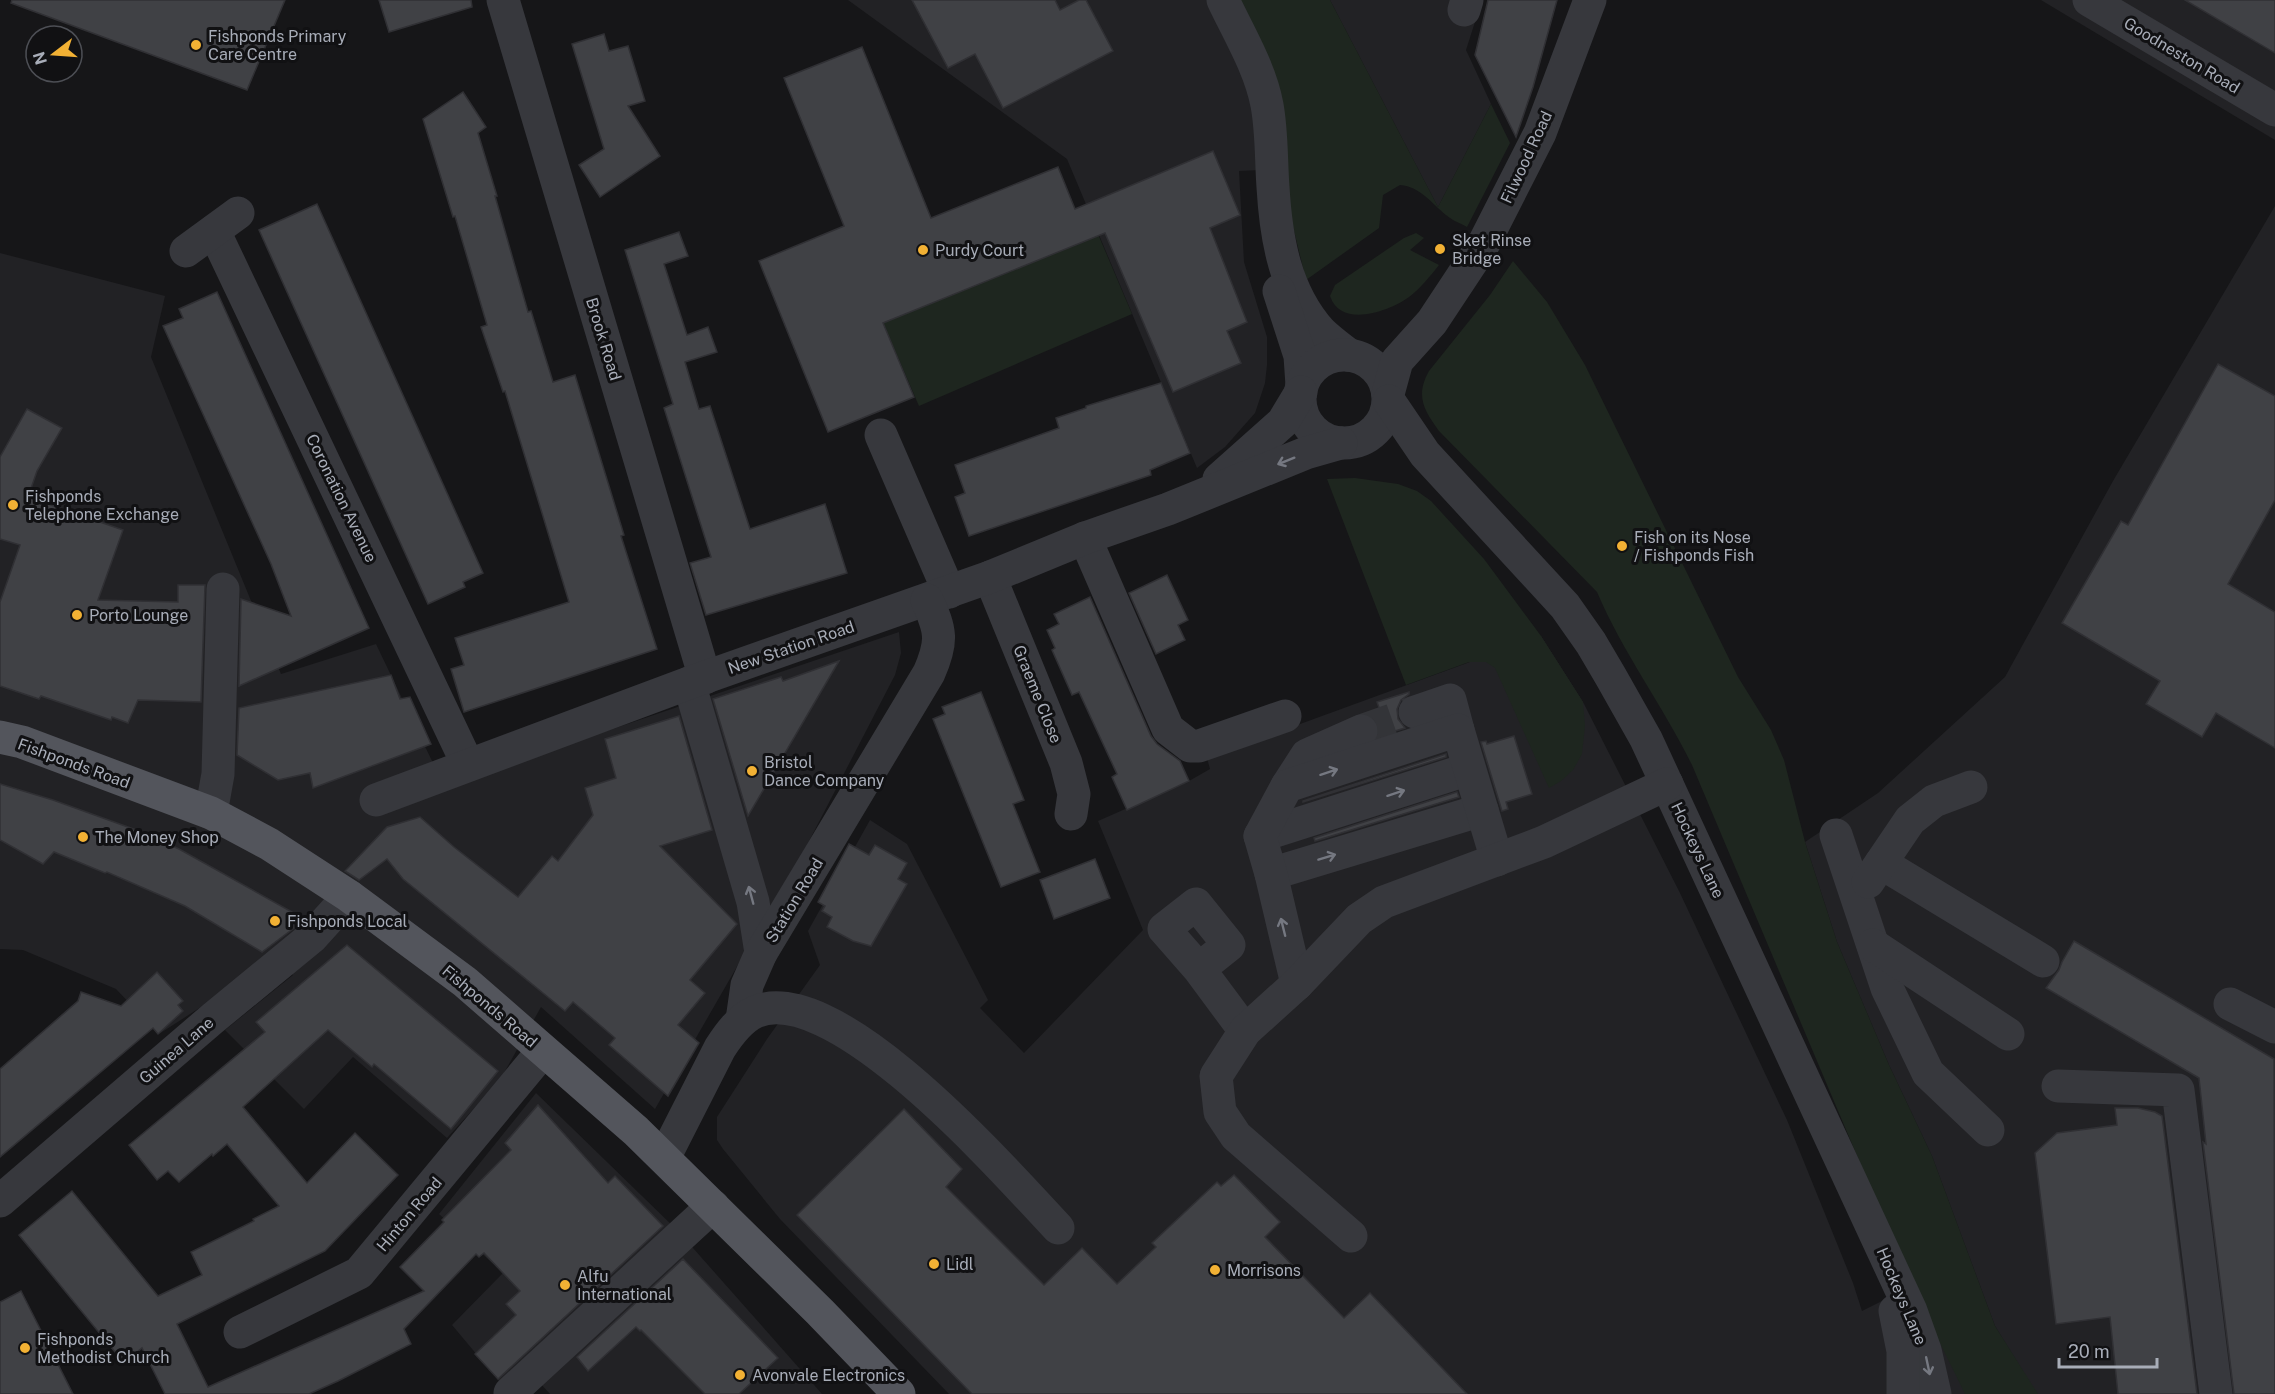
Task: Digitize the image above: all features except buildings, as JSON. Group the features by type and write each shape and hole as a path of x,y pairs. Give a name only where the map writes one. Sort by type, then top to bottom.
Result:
{"main road":[{"name":"Fishponds Road","path":"0,737 22,742 211,813 269,844 349,896 465,982 664,1158 820,1312 899,1394"}],"street":[{"name":"Brook Road","path":"503,0 697,681"},
{"path":"1223,0 1257,72 1267,102 1271,134 1272,187 1269,232 1272,260 1278,289 1297,345 1303,414 1310,427 1320,437 1353,441 1376,430 1384,420 1388,397 1384,380 1365,360 1351,355 1321,331 1290,283 1279,244 1272,187"},
{"name":"Filwood Road","path":"1388,397 1397,360 1427,329 1483,245 1540,133 1590,0"},
{"name":"Goodneston Road","path":"2089,0 2275,110"},
{"name":"Coronation Avenue","path":"186,251 226,222 468,765"},
{"name":"Filwood Road","path":"1351,355 1372,349 1403,334 1444,306"},
{"path":"1302,389 1310,372 1320,362 1335,356 1351,355"},
{"name":"New Station Road","path":"1204,493 1283,422 1302,389"},
{"name":"Hockeys Lane","path":"1388,397 1425,454 1468,498 1578,622 1632,714 1667,784 1918,1328 1935,1394"},
{"name":"Station Road","path":"762,953 929,673 939,648 938,596 881,435"},
{"name":"New Station Road","path":"376,800 697,681 990,578 1085,538 1168,509 1306,453 1353,441"},
{"name":"Hockeys Lane","path":"1353,441 1395,449 1468,498"},
{"path":"1085,538 1168,729 1190,746 1199,746 1285,716"},
{"name":"Graeme Close","path":"990,578 1066,763 1074,794 1071,814"},
{"path":"211,813 218,774 223,589"},
{"name":"Station Road","path":"697,681 753,902 762,953"},
{"path":"1415,712 1450,700 1497,860"},
{"path":"1287,786 1458,730"},
{"path":"1297,984 1260,836 1307,755 1361,731"},
{"path":"1260,836 1469,769"},
{"path":"1351,1236 1236,1136 1220,1112 1216,1076 1245,1031 1297,984 1359,919 1384,902 1544,842 1667,784"},
{"path":"1857,899 1910,820 1934,801 1971,787"},
{"path":"1271,874 1482,810"},
{"path":"1836,836 1887,988 1928,1073 1988,1130"},
{"path":"1881,863 2043,961"},
{"name":"Guinea Lane","path":"0,1201 212,1019 312,937 349,896"},
{"path":"1873,945 2008,1034"},
{"path":"749,1016 747,985 762,953"},
{"path":"1199,969 1245,1031"},
{"path":"2230,1004 2275,1028"},
{"path":"664,1158 720,1048 749,1016 773,1008 806,1014 871,1048 908,1077 969,1133 1058,1228"},
{"name":"Hinton Road","path":"240,1332 359,1273 543,1051"},
{"path":"2058,1086 2178,1090 2216,1394"},
{"path":"510,1393 713,1206"},
{"name":"Hockeys Lane","path":"1875,1234 1901,1338 1903,1394"}],"shaded area":[{"path":"848,0 1238,0 1284,169 1239,171 1244,262 1267,337 1267,365 1265,383 1255,413 1225,447 1197,468 1067,159"},
{"path":"1238,0 1330,0 1438,207 1491,104 1510,143 1467,227 1449,217 1420,192 1400,185 1383,195 1379,228 1306,280"},
{"path":"1330,0 1482,0 1466,50 1491,104 1438,207"},
{"path":"2041,0 2275,0 2275,140 2071,18"},
{"path":"2275,206 2275,1394 2037,1394 1995,1326 1932,1156 1889,1065 1837,942 1805,842 1878,793 2005,677 2113,481"},
{"path":"1416,233 1424,238 1410,250 1439,265 1417,290 1401,302 1379,312 1355,315 1344,312 1336,306 1330,296 1335,285 1404,238"},
{"path":"1098,234 1132,314 919,406 883,323"},
{"path":"0,253 165,296 151,357 281,674 376,644 444,786 899,632 901,653 895,675 807,845 655,1109 541,1007 500,1080 447,1138 353,1057 304,1109 225,1030 293,975 277,958 159,1034 116,989 23,950 0,949"},
{"path":"1513,261 1547,302 1585,365 1738,677 1771,730 1784,760 1805,842 1837,942 1889,1065 1932,1156 1995,1326 2038,1394 1965,1394 1912,1286 1681,743 1607,615 1597,592 1439,431 1429,416 1422,395 1429,371 1490,295"},
{"path":"1355,478 1398,484 1417,491 1431,501 1484,559 1541,636 1583,702 1585,726 1582,754 1573,770 1561,781 1549,788 1495,668 1486,662 1469,662 1406,685 1327,479"},
{"path":"1541,636 1583,702 1679,891 1787,1120 1853,1283 1862,1311 1912,1286 1967,1394 949,1394 780,1219 717,1140 717,1117 767,1039 820,965 808,931 870,820 907,844 988,1000 980,1008 1024,1053 1143,930 1098,821 1189,781 1210,769 1207,758"},
{"path":"536,1093 678,1231 822,1394 550,1394 528,1370 504,1387 452,1325 503,1273 439,1214"}],"tunnel":[{"path":"1361,731 1415,712"}],"place":[{"name":"Fishponds Primary Care Centre","path":"196,45"},
{"name":"Sket Rinse Bridge","path":"1440,249"},
{"name":"Purdy Court","path":"923,250"},
{"name":"Fishponds Telephone Exchange","path":"13,505"},
{"name":"Fish on its Nose / Fishponds Fish","path":"1622,546"},
{"name":"Porto Lounge","path":"77,615"},
{"name":"Bristol Dance Company","path":"752,771"},
{"name":"The Money Shop","path":"83,837"},
{"name":"Fishponds Local","path":"275,921"},
{"name":"Lidl","path":"934,1264"},
{"name":"Morrisons","path":"1215,1270"},
{"name":"Alfu International","path":"565,1285"},
{"name":"Fishponds Methodist Church","path":"25,1348"},
{"name":"Avonvale Electronics","path":"740,1375"}]}
